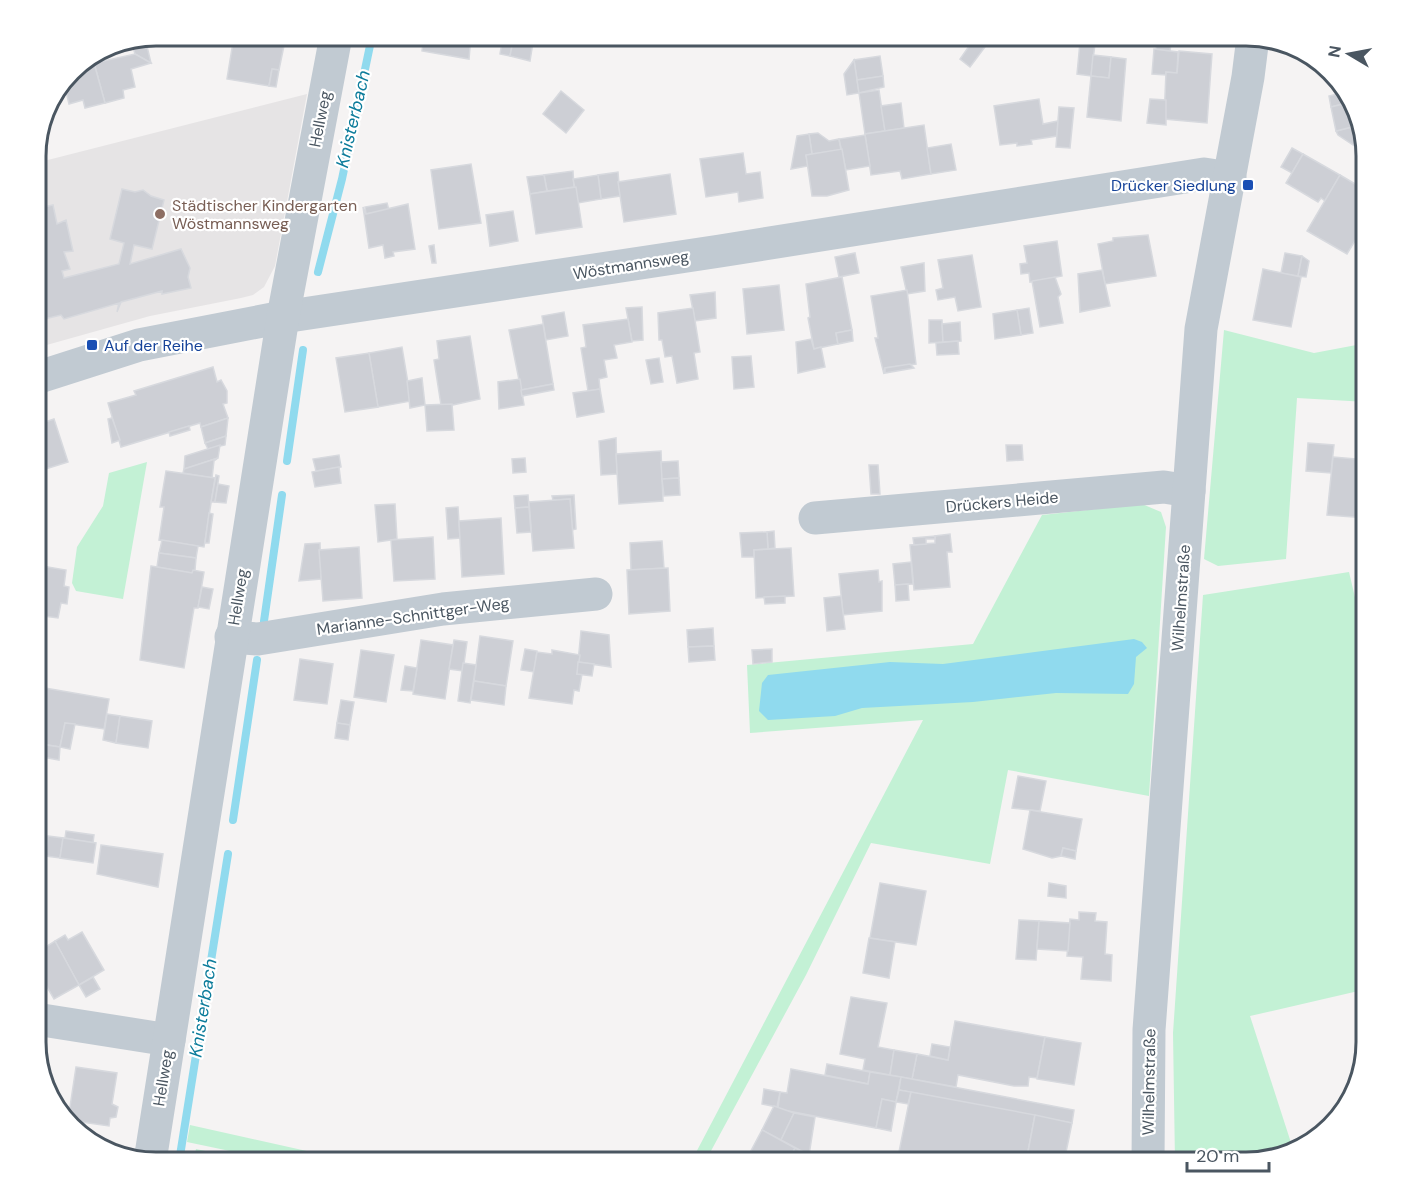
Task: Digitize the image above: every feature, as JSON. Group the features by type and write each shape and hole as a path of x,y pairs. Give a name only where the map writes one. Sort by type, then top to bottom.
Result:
{"street":[{"name":"Hellweg","path":"152,1151 283,317 334,46"},
{"name":"Wilhelmstraße","path":"1148,1152 1149,1030 1201,329 1248,77 1251,46"},
{"name":"Wöstmannsweg","path":"47,374 139,345 283,317 720,251 1203,174 1230,178"},
{"name":"Drückers Heide","path":"815,519 1164,487 1189,490"},
{"name":"Marianne-Schnittger-Weg","path":"231,637 258,639 443,609 596,594"},
{"path":"47,1020 169,1040"}],"shaded area":[{"name":"Städtischer Kindergarten Wöstmannsweg","path":"307,94 275,266 264,287 253,295 150,316 47,345 47,160"}],"green space":[{"path":"1224,330 1314,353 1356,345 1356,401 1297,398 1286,559 1218,566 1204,559"},
{"path":"147,462 123,599 76,591 72,583 77,547 103,506 109,473"},
{"path":"1142,504 1161,512 1166,527 1149,796 1008,770 990,864 871,843 806,975 710,1152 696,1152 923,720 750,733 747,665 973,644 1042,515"},
{"path":"1349,572 1356,602 1356,992 1250,1016 1291,1142 1282,1146 1246,1152 1175,1152 1173,1033 1203,595"},
{"path":"190,1125 311,1152 235,1152 187,1142"}],"water":[{"path":"1134,639 1142,642 1147,648 1136,657 1134,684 1128,694 1056,693 973,702 862,708 835,716 768,720 759,711 762,683 768,675 890,662 943,664"}],"building":[{"path":"232,46 284,46 279,70 272,69 269,86 227,79"},
{"path":"423,46 470,46 469,59 422,51"},
{"path":"501,46 512,46 510,56 500,54"},
{"path":"512,46 532,46 530,61 510,56"},
{"path":"969,46 985,47 970,67 960,59"},
{"path":"1080,46 1095,46 1091,76 1077,74"},
{"path":"1157,46 1171,46 1170,51 1156,50"},
{"path":"147,47 151,63 135,54 134,49"},
{"path":"1154,49 1178,52 1177,73 1152,74"},
{"path":"1179,51 1212,54 1207,123 1164,119 1166,72 1177,73"},
{"path":"135,54 151,63 131,69 135,87 123,90 124,98 105,103 95,66 103,61"},
{"path":"1093,55 1111,57 1109,78 1091,76"},
{"path":"880,56 883,76 857,80 854,60"},
{"path":"1111,57 1126,59 1121,121 1087,117 1091,76 1109,78"},
{"path":"854,60 859,93 847,95 844,74"},
{"path":"95,66 105,103 85,108 83,100 69,104 67,94"},
{"path":"272,69 279,70 276,87 269,86"},
{"path":"883,76 884,87 859,93 857,80"},
{"path":"879,90 885,131 865,134 859,93"},
{"path":"561,91 584,110 566,133 543,114"},
{"path":"1337,94 1343,104 1331,107 1329,96"},
{"path":"1039,99 1043,124 1058,121 1057,136 1031,140 1032,144 1000,145 994,106"},
{"path":"1150,99 1166,100 1166,125 1147,123"},
{"path":"901,103 904,128 885,131 881,106"},
{"path":"1343,104 1352,127 1336,131 1331,107"},
{"path":"1059,107 1074,108 1070,148 1056,147"},
{"path":"924,125 931,174 902,179 900,171 871,175 865,134"},
{"path":"1352,127 1356,147 1338,135 1336,131"},
{"path":"818,133 829,141 839,139 841,150 812,154 809,134"},
{"path":"809,134 812,154 806,155 808,166 791,169 797,136"},
{"path":"865,135 870,166 846,170 839,139"},
{"path":"951,144 956,170 931,174 927,148"},
{"path":"1292,148 1303,154 1292,173 1281,167"},
{"path":"842,149 849,190 827,196 812,196 806,155"},
{"path":"743,153 746,174 760,172 763,198 739,202 738,192 706,197 700,159"},
{"path":"1303,154 1340,175 1325,201 1321,198 1318,202 1286,183"},
{"path":"471,164 481,223 439,229 431,170"},
{"path":"573,171 574,187 547,191 544,175"},
{"path":"618,172 620,196 601,199 598,175"},
{"path":"670,174 676,214 624,222 618,182"},
{"path":"544,175 547,191 530,194 527,177"},
{"path":"598,175 601,199 578,203 573,179"},
{"path":"1340,175 1356,184 1356,239 1347,254 1307,231"},
{"path":"576,187 582,227 536,234 530,194"},
{"path":"122,189 135,192 143,190 151,196 164,200 152,249 134,245 130,264 181,249 190,268 188,277 191,288 162,294 162,291 121,302 117,312 119,303 64,319 61,315 47,318 47,206 53,205 57,224 66,220 73,251 64,252 70,269 62,271 64,278 119,264 124,243 110,239"},
{"path":"387,203 389,210 366,214 365,207"},
{"path":"408,204 415,249 393,252 394,256 385,258 383,245 369,248 363,207 366,214"},
{"path":"513,211 518,241 490,246 486,215"},
{"path":"1148,235 1156,276 1105,284 1098,244 1113,241 1113,238"},
{"path":"1057,241 1062,276 1030,282 1029,273 1021,274 1020,264 1027,263 1024,246"},
{"path":"434,245 436,263 432,263 429,246"},
{"path":"855,253 859,273 839,277 835,257"},
{"path":"1285,253 1302,256 1298,276 1281,273"},
{"path":"972,255 981,307 958,311 955,297 938,300 936,290 943,288 938,260"},
{"path":"1302,256 1309,261 1306,277 1298,276"},
{"path":"924,263 925,291 907,294 901,267"},
{"path":"1263,269 1301,277 1291,327 1253,320"},
{"path":"1102,270 1110,306 1080,312 1078,274"},
{"path":"842,277 852,330 836,333 838,344 814,349 808,318 810,317 806,284"},
{"path":"1055,277 1061,294 1058,297 1063,323 1040,327 1032,281"},
{"path":"779,285 784,330 747,334 743,289"},
{"path":"907,290 916,364 885,368 884,374 875,338 878,338 871,296"},
{"path":"715,292 716,318 695,321 690,295"},
{"path":"642,307 643,340 632,341 626,308"},
{"path":"693,308 700,352 694,353 698,379 677,383 672,356 665,357 662,340 659,340 658,313"},
{"path":"1029,308 1033,333 1021,335 1017,310"},
{"path":"1017,310 1021,335 995,339 993,314"},
{"path":"564,312 568,336 546,340 542,316"},
{"path":"628,319 632,342 614,345 617,358 604,360 607,377 599,379 600,389 588,391 581,348 586,347 583,325"},
{"path":"929,320 942,320 943,342 929,343"},
{"path":"960,322 961,341 943,342 942,324"},
{"path":"543,324 553,384 521,390 509,330"},
{"path":"852,330 853,341 838,344 836,333"},
{"path":"470,336 480,399 453,405 441,405 434,360 439,359 437,341"},
{"path":"811,339 814,349 821,347 825,367 798,373 796,342"},
{"path":"958,341 959,354 937,355 936,343"},
{"path":"402,347 411,401 378,407 369,353"},
{"path":"369,353 378,407 345,412 336,358"},
{"path":"751,356 754,387 734,389 732,357"},
{"path":"659,358 663,382 651,384 646,360"},
{"path":"910,364 914,368 885,373 885,368"},
{"path":"213,367 217,382 221,380 227,391 227,403 223,404 228,418 201,427 200,423 121,447 108,403 136,395 134,391"},
{"path":"422,378 425,405 410,408 407,381"},
{"path":"520,379 524,405 499,409 498,382"},
{"path":"553,384 554,390 522,396 521,390"},
{"path":"600,389 604,412 577,417 573,393"},
{"path":"452,404 454,430 427,431 425,405"},
{"path":"112,418 120,440 112,443 108,419"},
{"path":"228,418 226,436 205,443 201,427"},
{"path":"54,419 68,462 47,469 47,421"},
{"path":"189,426 190,430 170,436 169,432"},
{"path":"226,436 225,445 208,449 205,443"},
{"path":"616,438 617,474 601,475 599,441"},
{"path":"1308,443 1334,445 1331,473 1306,471"},
{"path":"220,445 218,458 184,469 185,456"},
{"path":"1006,445 1022,445 1023,460 1007,461"},
{"path":"661,451 663,501 619,504 616,454"},
{"path":"339,455 341,467 316,471 313,459"},
{"path":"1333,457 1356,459 1356,517 1327,515"},
{"path":"218,458 214,461 212,478 183,473 184,469"},
{"path":"525,458 526,472 513,473 512,459"},
{"path":"678,461 679,478 662,479 661,462"},
{"path":"869,465 878,465 880,494 871,494"},
{"path":"339,467 341,483 315,487 312,472"},
{"path":"166,471 215,478 204,547 159,540 164,507 160,507"},
{"path":"216,475 219,476 215,502 211,502"},
{"path":"679,478 680,495 664,496 662,479"},
{"path":"218,484 229,486 226,503 215,502"},
{"path":"528,495 529,507 515,508 514,496"},
{"path":"574,495 576,529 572,530 570,499 553,500 552,496"},
{"path":"570,499 574,548 533,551 529,502"},
{"path":"395,504 397,539 378,542 375,505"},
{"path":"458,507 460,538 448,539 446,508"},
{"path":"529,507 531,532 517,533 515,508"},
{"path":"209,513 213,514 209,543 205,543"},
{"path":"501,518 504,574 462,577 459,521"},
{"path":"774,531 775,548 768,549 767,532"},
{"path":"767,532 768,549 754,550 754,557 742,557 740,533"},
{"path":"950,534 952,552 947,552 950,587 914,590 910,545 935,543 935,536"},
{"path":"935,536 935,539 926,539 926,544 914,545 913,538"},
{"path":"433,537 435,579 394,581 391,540"},
{"path":"162,540 198,546 196,558 159,553"},
{"path":"662,541 664,568 631,570 630,543"},
{"path":"320,543 321,579 299,581 305,544"},
{"path":"359,547 362,598 323,601 319,550"},
{"path":"791,548 794,596 756,598 754,550"},
{"path":"159,553 196,558 195,570 192,573 157,567"},
{"path":"911,562 913,584 895,585 893,564"},
{"path":"151,566 192,573 193,570 204,572 198,608 194,608 184,668 140,660"},
{"path":"47,567 66,570 64,586 69,587 67,604 61,603 58,618 47,616"},
{"path":"668,568 670,611 629,614 627,570"},
{"path":"878,570 879,582 882,581 882,611 843,615 839,574"},
{"path":"908,584 909,600 896,601 895,585"},
{"path":"202,587 213,589 209,609 198,607"},
{"path":"785,596 785,603 765,604 764,597"},
{"path":"841,596 845,629 827,631 824,598"},
{"path":"713,628 714,646 688,647 687,630"},
{"path":"581,631 609,635 611,667 578,662"},
{"path":"480,636 513,641 506,686 474,681"},
{"path":"421,640 453,645 445,699 413,694"},
{"path":"454,640 467,642 463,671 449,669"},
{"path":"714,646 715,660 689,662 688,647"},
{"path":"525,649 537,651 534,672 521,670"},
{"path":"772,649 772,662 753,664 752,650"},
{"path":"361,650 394,655 386,702 354,697"},
{"path":"552,650 580,655 577,674 582,674 579,691 574,690 572,704 529,698 537,652 552,654"},
{"path":"300,659 333,664 327,704 294,700"},
{"path":"578,662 594,664 592,676 577,674"},
{"path":"463,663 476,665 470,703 458,701"},
{"path":"405,666 417,668 413,691 401,690"},
{"path":"474,681 506,686 504,705 471,700"},
{"path":"47,688 109,699 104,729 65,723 60,747 47,745"},
{"path":"341,700 354,702 350,725 337,723"},
{"path":"107,714 120,716 116,743 103,740"},
{"path":"120,716 152,721 148,748 116,743"},
{"path":"65,723 75,724 70,749 60,747"},
{"path":"337,723 350,725 348,740 335,738"},
{"path":"47,745 60,747 59,760 47,758"},
{"path":"1018,776 1046,781 1040,811 1012,808"},
{"path":"1030,810 1082,819 1076,851 1063,848 1061,856 1052,858 1023,849"},
{"path":"66,831 94,835 93,843 65,838"},
{"path":"48,836 63,838 60,858 47,856"},
{"path":"63,838 96,843 93,863 60,858"},
{"path":"101,845 163,854 158,887 97,874"},
{"path":"1063,848 1076,851 1075,859 1061,856"},
{"path":"880,883 926,891 916,945 870,938"},
{"path":"1049,883 1066,886 1066,898 1048,896"},
{"path":"1079,912 1096,913 1095,921 1107,922 1105,954 1112,955 1111,981 1081,979 1083,957 1067,956 1070,919 1079,920"},
{"path":"1019,920 1039,921 1036,960 1016,959"},
{"path":"1039,921 1070,923 1068,951 1037,949"},
{"path":"82,932 104,970 79,985 55,941 65,935 68,940"},
{"path":"869,938 895,942 889,978 863,973"},
{"path":"55,941 79,985 54,999 47,987 47,946"},
{"path":"93,977 100,989 86,997 79,985"},
{"path":"851,997 887,1003 878,1047 894,1050 890,1075 863,1070 865,1059 840,1054"},
{"path":"955,1021 1045,1037 1037,1078 1029,1077 1028,1086 1014,1086 958,1075 956,1087 912,1079 917,1054 948,1060"},
{"path":"1045,1037 1081,1043 1074,1085 1037,1079"},
{"path":"932,1044 950,1047 948,1060 930,1056"},
{"path":"894,1050 917,1054 912,1079 890,1075"},
{"path":"827,1064 870,1072 868,1084 825,1075"},
{"path":"76,1067 117,1073 112,1104 118,1107 116,1117 110,1118 109,1126 82,1122 70,1109"},
{"path":"791,1069 868,1084 870,1072 901,1077 896,1102 882,1099 876,1128 778,1109 780,1092 787,1093"},
{"path":"901,1077 1074,1110 1072,1123 899,1090"},
{"path":"764,1089 780,1092 777,1107 762,1104"},
{"path":"899,1090 911,1092 908,1104 896,1102"},
{"path":"911,1092 1035,1115 1028,1152 899,1152"},
{"path":"882,1099 896,1102 891,1131 876,1128"},
{"path":"774,1106 794,1113 781,1140 762,1130"},
{"path":"794,1113 815,1117 809,1152 803,1152 781,1140"},
{"path":"1035,1115 1072,1123 1066,1152 1028,1152"},
{"path":"762,1130 795,1148 793,1152 750,1152"}],"waterway":[{"name":"Knisterbach","path":"318,272 342,179 370,46"},
{"name":"Knisterbach","path":"287,461 303,350"},
{"name":"Knisterbach","path":"264,621 282,495"},
{"name":"Knisterbach","path":"233,820 257,660"},
{"name":"Knisterbach","path":"181,1152 228,854"}],"place":[{"name":"Drücker Siedlung","path":"1248,185"},
{"name":"Städtischer Kindergarten Wöstmannsweg","path":"160,214"},
{"name":"Auf der Reihe","path":"92,345"}]}
